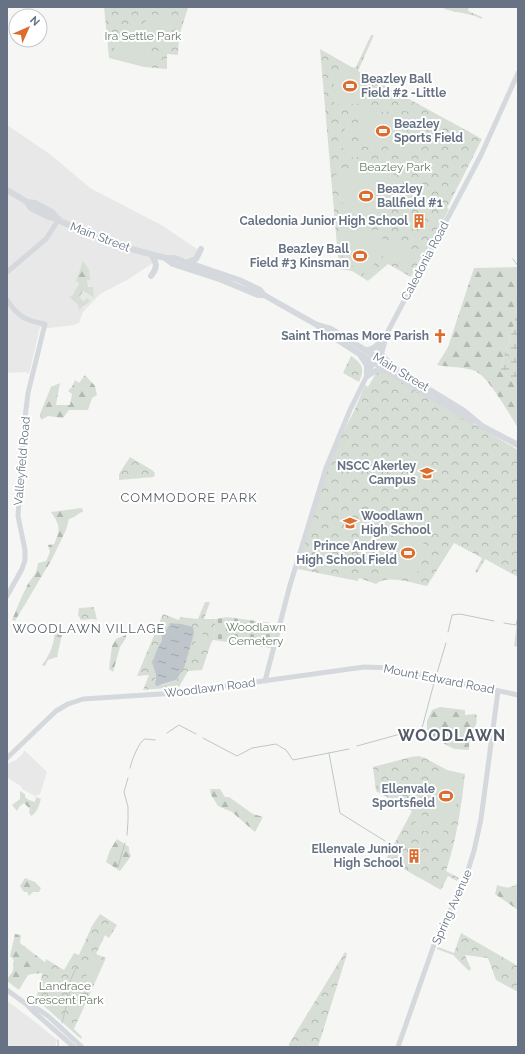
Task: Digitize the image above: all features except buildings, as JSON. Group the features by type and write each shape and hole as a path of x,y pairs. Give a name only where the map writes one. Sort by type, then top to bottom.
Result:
{"main road":[{"name":"Main Street","path":"7,190 27,202 35,203 52,212 58,219 68,225 98,238 165,258 174,258 239,280 260,290 264,295 317,324 331,329 364,350 387,370 462,416 518,445"},
{"path":"186,262 196,259 201,249"},
{"path":"151,254 156,262 155,271 151,276"},
{"name":"Main Street","path":"165,258 173,264 222,280 258,295 264,295"},
{"name":"Main Street","path":"317,324 325,332 358,353 394,369 464,411 482,426"},
{"path":"364,350 375,348 386,335"},
{"path":"386,335 382,354 383,358 394,369"},
{"path":"358,353 367,364 368,376 377,370 387,370"}],"street":[{"name":"Caledonia Road","path":"375,360 386,335 481,154 518,73"},
{"path":"7,272 46,239 58,219"},
{"name":"Valleyfield Road","path":"7,300 20,316 45,324 28,393 23,434 18,516 25,550 25,560 22,569 7,596"},
{"name":"Woodlawn Road","path":"7,758 56,711 79,700 100,697 176,693 265,681 304,539 326,468 350,410 375,360"},
{"name":"Mount Edward Road","path":"265,681 352,667 379,667 391,668 518,695"},
{"name":"Spring Avenue","path":"398,1047 435,942 463,886 473,856 481,819 498,691"},
{"path":"7,990 26,1004 74,1047"},
{"path":"26,1004 38,1009 48,1016 82,1047"}],"shaded area":[{"path":"7,125 51,155 90,188 163,226 200,251 192,259 165,255 127,280 100,294 83,312 79,323 49,328 40,327 29,374 25,372 7,373","holes":["89,270 89,280 87,280 88,288 93,298 83,291 79,297 85,301 86,298 84,307 79,309 78,305 70,297 72,296 79,282"]},
{"path":"24,750 47,772 40,794 35,796 22,789 22,787 7,777 7,765 23,754"},
{"path":"7,1001 57,1040 55,1047 7,1047"}],"green space":[{"name":"Ira Settle Park","path":"104,7 188,8 179,36 178,55 167,54 167,69 144,67 109,58"},
{"path":"126,7 165,7 127,11"},
{"path":"445,7 469,7 468,11 482,17 482,19 473,15 444,9"},
{"path":"151,14 173,24 167,44 163,49 153,45 145,30 145,24"},
{"path":"129,26 140,32 147,41 150,53 150,65 119,60 115,55 114,49"},
{"name":"Beazley Park","path":"371,35 374,35 358,71 482,139 447,208 449,209 411,277 388,264 368,281 352,271 339,269 320,49 355,69"},
{"name":"Beazley Ball Field #2 -Little","path":"355,67 372,94 370,103 335,105 333,92 336,81 343,73"},
{"path":"406,106 416,110 425,120 427,132 422,144 419,147 407,153 347,158 347,152 340,145 337,137 337,131 342,118 359,110","holes":["402,111 409,112 414,115 421,125 409,127 409,129 422,128 420,137 414,144 394,149 358,151 350,148 343,141 342,128 347,121 354,117 364,114"]},
{"name":"Beazley Sports Field","path":"406,116 408,143 360,147 358,120"},
{"path":"351,125 352,143 345,139 343,134 345,128"},
{"name":"Beazley Ballfield #1","path":"380,165 390,167 394,170 390,223 369,224 358,222 349,215 345,209 334,175"},
{"name":"Beazley Ball Field #3 Kinsman","path":"339,229 381,230 384,233 379,252 369,277 343,260"},
{"path":"390,242 416,257 409,271 382,256"},
{"path":"83,261 89,270 90,280 87,280 88,287 93,287 94,298 83,291 79,297 84,301 87,298 90,301 79,310 78,305 69,297 72,296 79,283 76,281"},
{"path":"518,267 518,302 514,325 500,369 514,383 518,391 518,428 498,396 480,374 467,369 437,365 448,347 474,268"},
{"path":"518,302 518,391 514,383 500,369 514,325"},
{"path":"351,356 362,367 362,374 359,382 343,373"},
{"name":"NSCC Akerley Campus","path":"379,368 518,450 518,577 485,559 477,573 475,572 482,558 454,543 427,586 393,579 381,581 376,584 359,578 358,581 298,569 326,466 354,411 365,385 368,387"},
{"path":"85,375 95,386 97,395 92,398 88,410 69,410 63,418 48,416 41,420 40,414 51,387 60,383 56,405 70,405 72,394 68,391 72,387 75,380 79,383"},
{"name":"COMMODORE PARK","path":"130,457 152,470 155,473 154,477 119,480 119,474"},
{"path":"82,508 83,511 69,519 66,530 52,559 15,621 12,620 29,582 35,574 38,563 46,561 50,552 48,545 54,544 58,535 58,524 51,512"},
{"name":"Prince Andrew High School Field","path":"399,527 426,532 416,579 389,573"},
{"path":"205,602 210,602 204,619 216,619 213,640 202,670 188,671 179,687 143,690 149,675 137,676 163,614 179,620 180,617 198,619","holes":["170,623 186,625 193,637 176,680 162,685 155,680 156,675 152,663 162,637"]},
{"path":"94,607 97,620 81,620 78,615 79,608"},
{"path":"518,614 518,647 514,646"},
{"name":"Woodlawn Cemetery","path":"227,617 277,624 271,648 213,640 216,619"},
{"path":"55,630 63,630 57,657 48,660 45,666 42,665 52,648"},
{"path":"198,633 212,637 208,651 194,647"},
{"path":"126,635 126,638 120,647 113,672 109,669 112,646 116,639"},
{"path":"440,707 465,710 465,715 476,714 477,722 470,739 469,750 454,749 427,734 427,721 432,710"},
{"path":"419,756 447,770 465,774 458,823 446,871 459,878 457,881 448,876 441,890 386,859 412,811 376,791 373,767"},
{"name":"Ellenvale Sportsfield","path":"440,771 463,777 452,822 429,816"},
{"path":"210,789 220,789 225,797 229,797 253,814 263,817 255,832 232,812 218,806 211,795"},
{"path":"20,791 25,794 25,797 29,800 35,802 36,797 41,799 39,806 31,816 29,812 30,809 24,803 17,811 12,805 20,799"},
{"path":"420,814 432,821 425,832 414,825"},
{"path":"437,825 445,829 439,840 431,835"},
{"path":"117,839 129,847 131,856 120,871 106,862 110,850"},
{"path":"25,878 35,882 41,888 39,892 33,892 29,896 27,892 24,892 20,886"},
{"path":"518,883 518,910 495,894 497,885 508,887"},
{"name":"Landrace Crescent Park","path":"100,914 117,925 109,938 105,935 96,954 106,958 74,1029 82,1037 81,1039 36,999 46,959 64,970 74,953 79,955 92,926"},
{"path":"461,933 518,966 518,992 496,980 488,958 465,955 471,969 469,971 453,955 437,949 438,947 454,953"},
{"path":"15,934 21,935 20,943 59,973 28,975 19,990 7,981 13,969 14,960 10,956"},
{"path":"345,952 347,954 318,1047 289,1047 289,1044"},
{"path":"92,962 101,966 93,984 84,981"}],"water":[{"path":"170,623 193,627 193,637 184,668 176,680 157,686 155,685 156,675 152,663 162,637"}],"waterway":[{"path":"513,259 518,266"},
{"path":"448,632 452,615 460,614 494,621"},
{"path":"504,623 516,625 518,617"},
{"path":"437,673 446,643"},
{"path":"357,746 422,728 434,683"},
{"path":"167,733 179,725 196,734"},
{"path":"203,738 237,756 252,748 276,744 286,750 293,760 349,749"},
{"path":"130,768 140,744 145,739 155,740"},
{"path":"329,753 340,813 385,841"},
{"path":"127,835 128,807 124,792 128,778"},
{"path":"118,867 125,843"},
{"path":"62,1023 69,995 70,981 77,966"},
{"path":"58,1040 58,1047"}],"place":[{"name":"Beazley Ball Field #2 -Little","path":"350,86"},
{"name":"Beazley Sports Field","path":"383,131"},
{"name":"Beazley Ballfield #1","path":"366,196"},
{"name":"Caledonia Junior High School","path":"419,221"},
{"name":"Beazley Ball Field #3 Kinsman","path":"360,256"},
{"name":"Saint Thomas More Parish","path":"440,336"},
{"name":"NSCC Akerley Campus","path":"427,473"},
{"name":"Woodlawn High School","path":"350,523"},
{"name":"Prince Andrew High School Field","path":"408,553"},
{"name":"Ellenvale Sportsfield","path":"446,796"},
{"name":"Ellenvale Junior High School","path":"414,856"}],"district":[{"name":"COMMODORE PARK","path":"189,497"},
{"name":"WOODLAWN VILLAGE","path":"89,628"},
{"name":"WOODLAWN","path":"452,735"}]}
